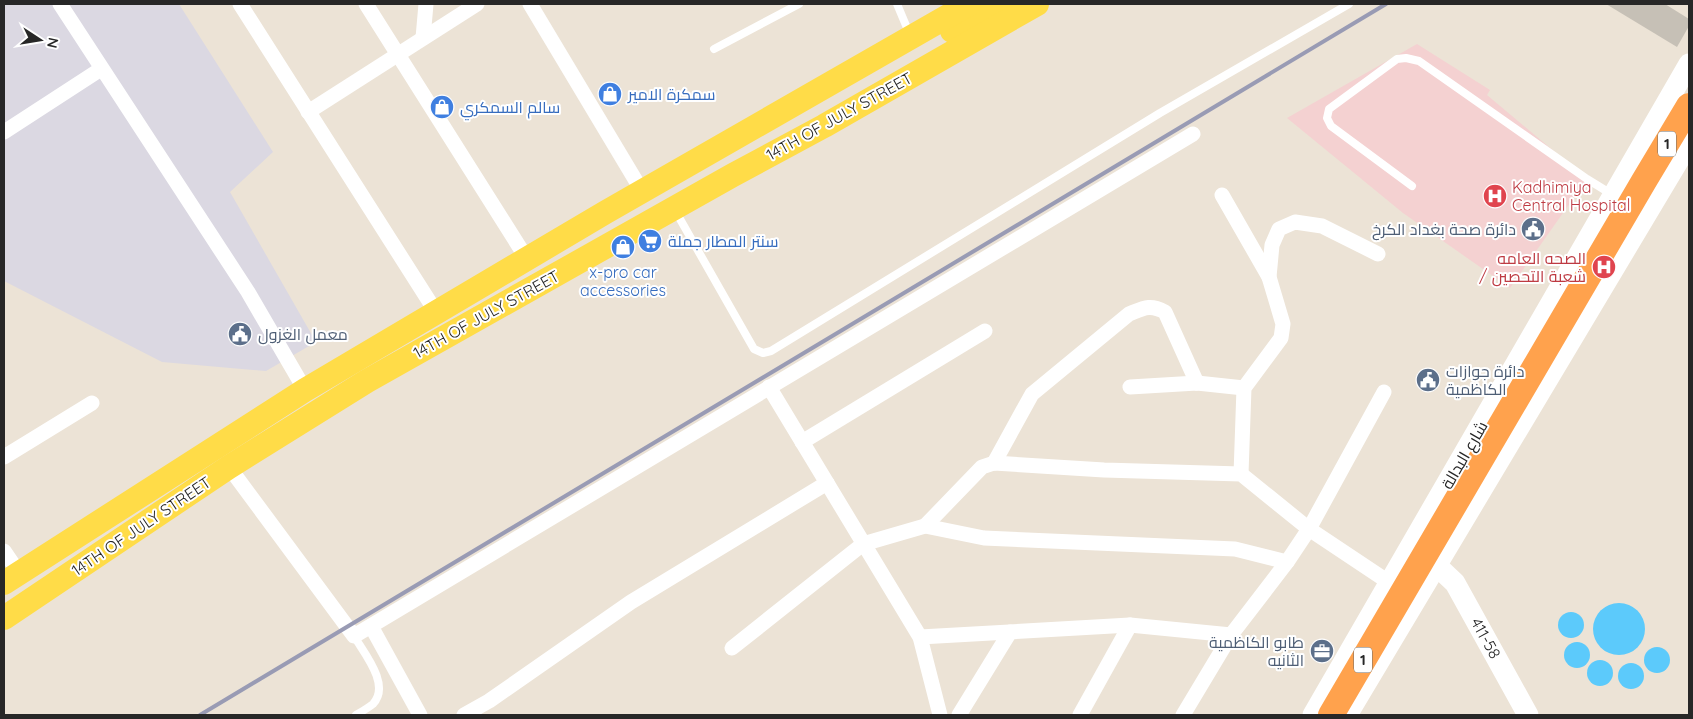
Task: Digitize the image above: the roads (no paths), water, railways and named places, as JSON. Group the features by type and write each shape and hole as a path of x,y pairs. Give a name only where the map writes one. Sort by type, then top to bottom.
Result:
{"highway":[{"name":"1","path":"1331,715 1393,594 1689,106"}],"main road":[{"name":"14TH OF JULY STREET","path":"8,578 305,390 642,191 967,4"},
{"path":"967,4 964,16 969,26 975,32 982,34"},
{"path":"554,244 602,233 631,219 740,152 1001,4"},
{"name":"14TH OF JULY STREET","path":"4,618 229,467 367,381 673,208 824,126 1037,4"},
{"name":"شارع البدالة","path":"1313,715 1393,594 1613,195 1689,64"},
{"name":"شارع البدالة","path":"1348,715 1689,143"},
{"name":"411-58","path":"1437,566 1456,583 1528,715"}],"street":[{"path":"60,4 248,292 305,390"},
{"path":"240,4 436,312"},
{"path":"366,4 527,259"},
{"path":"423,38 426,4"},
{"path":"308,112 477,4"},
{"path":"530,4 642,191"},
{"path":"4,132 101,69"},
{"path":"229,467 354,636 1194,134"},
{"path":"1222,195 1269,277 1283,324 1281,338 1244,388 1241,474"},
{"path":"1269,277 1272,245 1279,228 1295,222 1322,226 1378,254"},
{"path":"994,463 1032,394 1129,314 1142,308 1155,306 1165,312 1197,383"},
{"path":"802,442 985,331"},
{"path":"1130,387 1197,383 1244,388"},
{"path":"769,387 920,637 940,715"},
{"path":"1183,715 1231,635 1287,562 1309,529 1384,392"},
{"path":"4,456 92,403"},
{"path":"925,526 982,467 994,463 1104,470 1241,474 1393,594"},
{"path":"464,715 489,701 631,602 827,483"},
{"path":"732,648 863,544 925,526 984,538 1235,549 1287,562"},
{"path":"4,551 8,578"},
{"path":"920,637 1130,625 1231,635"},
{"path":"1080,715 1130,625"},
{"path":"371,626 420,715"},
{"path":"959,715 1010,632"}],"lane":[{"path":"714,49 799,4"},
{"path":"897,4 911,37"},
{"path":"673,208 754,349 763,353 771,350 1160,113 1349,4"},
{"path":"1412,186 1330,126 1327,118 1329,109 1397,59 1406,58 1419,61 1587,179 1613,195"},
{"path":"354,636 370,662 380,686 379,695 373,704 356,715"}],"water":[{"path":"1619,603 1629,605 1637,611 1643,619 1645,629 1643,639 1637,647 1629,653 1619,655 1609,653 1601,647 1595,639 1593,629 1595,619 1601,611 1609,605"},
{"path":"1571,612 1581,615 1584,625 1581,635 1571,638 1561,635 1558,625 1561,615"},
{"path":"1577,642 1586,646 1590,655 1586,664 1577,668 1568,664 1564,655 1568,646"},
{"path":"1657,647 1667,650 1670,660 1667,670 1657,673 1647,670 1644,660 1647,650"},
{"path":"1600,660 1609,664 1613,673 1609,682 1600,686 1591,682 1587,673 1591,664"},
{"path":"1631,663 1640,667 1644,676 1640,685 1631,689 1622,685 1618,676 1622,667"}],"railway":[{"path":"200,715 1386,4"}],"place":[{"name":"سمكرة الامير","path":"610,94"},
{"name":"سالم السمكري","path":"442,107"},
{"name":"Kadhimiya Central Hospital","path":"1495,196"},
{"name":"دائرة صحة بغداد الكرخ","path":"1533,229"},
{"name":"سنتر المطار جملة","path":"650,241"},
{"name":"x-pro car accessories","path":"623,247"},
{"name":"الصحه العامه / شعبة التحصين","path":"1604,267"},
{"name":"معمل الغزول","path":"240,334"},
{"name":"دائرة جوازات الكاظمية","path":"1428,380"},
{"name":"طابو الكاظمية الثانيه","path":"1322,651"}]}
